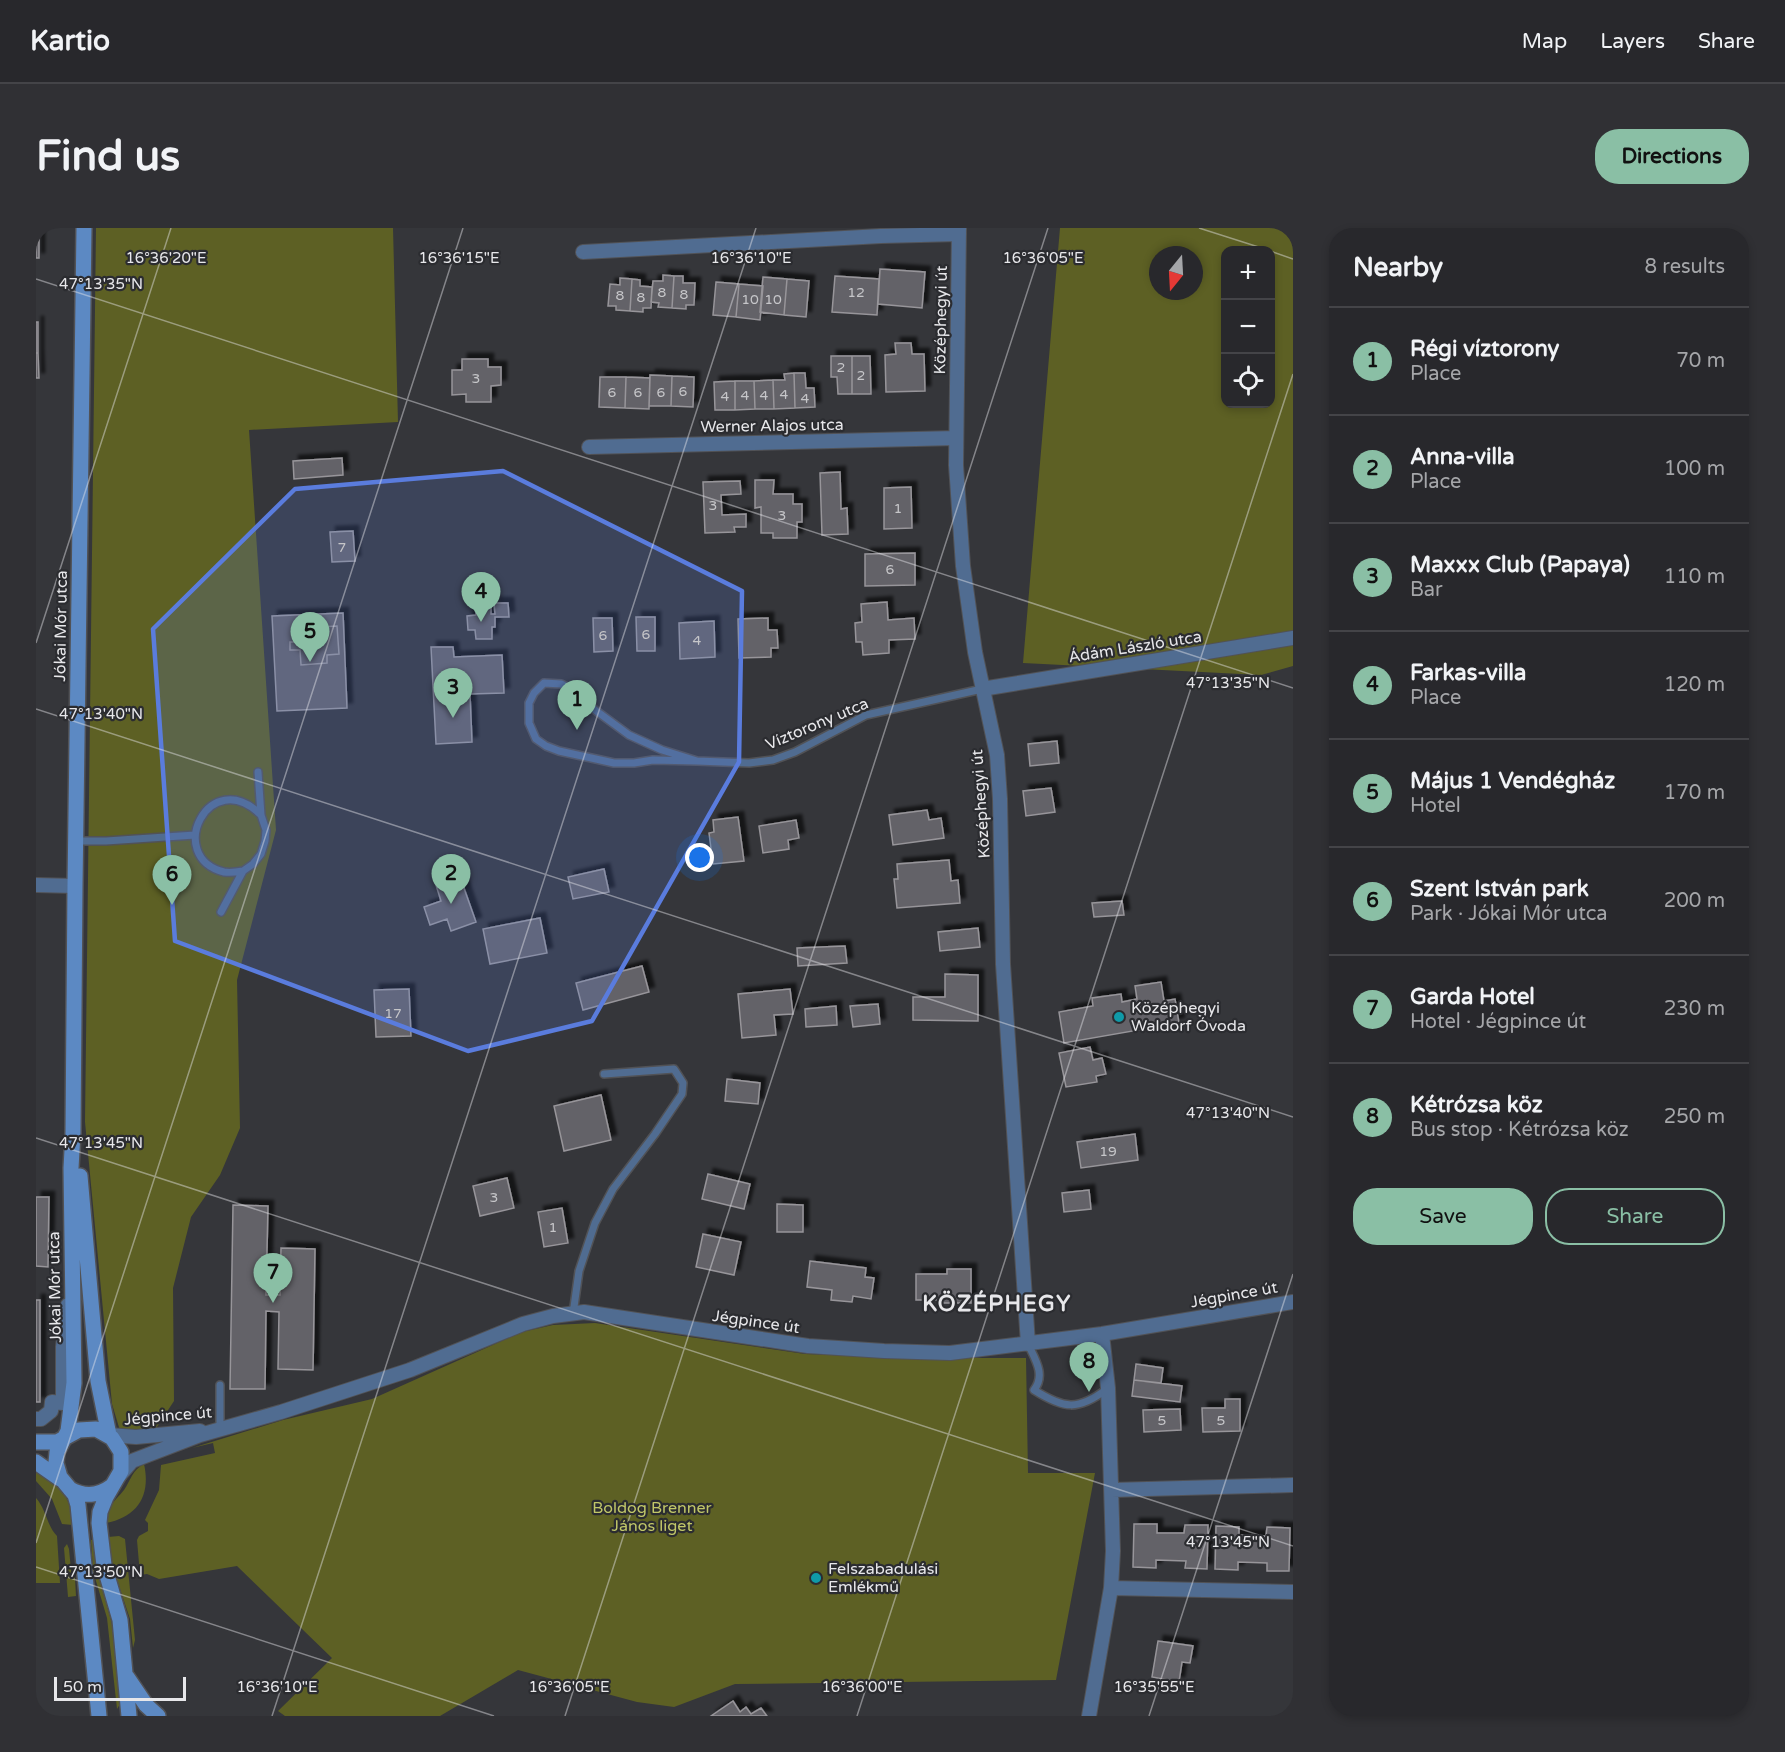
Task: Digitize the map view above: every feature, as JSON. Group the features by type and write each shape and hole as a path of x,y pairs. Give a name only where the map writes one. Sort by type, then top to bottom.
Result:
{"street":[{"name":"Jókai Mór utca","path":"65,1439 74,1383 71,1168 74,1133 84,228"},
{"path":"583,252 959,231"},
{"name":"Középhegyi út","path":"959,231 956,465 963,566 982,689 997,755 1003,964 1028,1344"},
{"name":"Werner Alajos utca","path":"589,447 956,438"},
{"name":"Ádám László utca","path":"982,689 1293,638"},
{"path":"36,885 75,886"},
{"name":"Jókai Mór utca","path":"74,1133 80,1176 98,1381 109,1435"},
{"path":"36,1419 41,1419 51,1411 52,1402 63,1403 63,1340 72,1276"},
{"name":"Jégpince út","path":"115,1481 128,1464 140,1457 226,1427 281,1412 410,1370 523,1324 553,1316 584,1312 808,1346 950,1353 1102,1334 1293,1302"},
{"path":"1089,1716 1111,1588 1113,1551 1108,1388 1102,1334"},
{"name":"Jégpince út","path":"109,1435 144,1437 226,1427"},
{"path":"115,1481 103,1492 92,1495 80,1494 66,1485 56,1468 58,1449 72,1433 96,1429 109,1435 117,1443 121,1452 122,1466 115,1481 102,1506 99,1523 104,1565 120,1620 129,1716"},
{"path":"36,1442 57,1442 65,1439"},
{"path":"36,1462 56,1474 75,1495 78,1505 99,1716"},
{"path":"1112,1490 1293,1485"},
{"path":"1111,1588 1293,1592"},
{"path":"125,1668 136,1692 158,1716"}],"lane":[{"name":"Víztorony utca","path":"697,761 662,750 629,735 573,690 561,684 544,683 534,693 529,703 529,723 536,739 559,751 614,763 653,760 749,763 773,760 795,752 866,716 982,689"},
{"path":"221,912 243,871 261,854 265,841 266,830 261,815 258,772"},
{"path":"243,871 225,872 209,866 198,852 195,835 197,822 214,804 227,800 240,801 252,806 261,815"},
{"path":"76,841 195,835"},
{"path":"573,1314 579,1271 595,1223 613,1189 656,1134 682,1094 683,1083 674,1069 604,1074"},
{"path":"1028,1344 1040,1370 1040,1383 1034,1390 1051,1401 1066,1406 1081,1404 1093,1399 1108,1388"},
{"path":"220,1385 226,1427"}],"highlighted area":[{"path":"503,471 742,591 739,762 592,1021 468,1051 175,941 153,629 295,489"}],"green space":[{"path":"96,228 393,228 398,422 249,430 276,830 237,980 240,1128 220,1175 191,1217 173,1288 174,1401 153,1433 121,1434 112,1404 85,1122"},
{"path":"1060,228 1293,228 1293,666 1261,675 1023,663"},
{"name":"Boldog Brenner János liget","path":"595,1323 805,1354 912,1358 1026,1358 1028,1473 1095,1473 1056,1680 735,1684 674,1707 637,1702 518,1670 440,1716 285,1716 278,1711 332,1658 237,1566 159,1579 147,1574 140,1575 137,1540 139,1536 148,1531 148,1523 145,1520 159,1490 161,1465 215,1453 213,1443 192,1448 283,1420 372,1399 522,1332 553,1325"},
{"path":"144,1464 146,1485 140,1503 126,1516 106,1523 112,1505 134,1472"},
{"path":"36,1470 63,1492 72,1514 73,1525 62,1524 52,1499 36,1481"},
{"path":"36,1498 57,1536 60,1583 36,1583"},
{"path":"119,1536 125,1539 135,1640 133,1648 130,1619 110,1559 108,1537"},
{"path":"95,1539 99,1577 112,1624 120,1704 117,1709 107,1618 93,1571 91,1540"},
{"path":"67,1544 71,1570 75,1578 76,1596 68,1597 64,1548"}],"building":[{"path":"36,228 39,228 39,258 36,258"},
{"path":"880,269 925,272 922,308 878,304"},
{"path":"663,275 674,276 672,308 658,307 659,303 651,302 653,281 663,281"},
{"path":"674,276 683,276 683,283 695,283 694,305 686,305 686,309 672,308"},
{"path":"835,276 879,279 877,315 832,312"},
{"path":"763,277 787,279 784,315 760,312"},
{"path":"620,278 632,279 630,311 616,310 616,306 608,306 610,284 620,285"},
{"path":"632,279 640,280 640,286 652,287 651,308 643,308 643,312 630,311"},
{"path":"787,279 809,281 806,317 784,315"},
{"path":"716,282 739,284 736,317 713,315"},
{"path":"739,284 763,286 760,320 736,317"},
{"path":"36,322 38,322 38,353 36,353"},
{"path":"895,343 911,343 912,354 924,354 925,391 886,392 885,355 896,354"},
{"path":"36,353 38,353 39,378 36,378"},
{"path":"831,356 852,356 852,394 838,394 837,377 831,377"},
{"path":"852,356 870,356 871,394 852,394"},
{"path":"462,359 488,359 488,367 501,367 501,385 491,386 491,402 466,402 466,394 452,395 452,370 462,370"},
{"path":"794,373 795,408 774,409 773,380 785,380 784,374"},
{"path":"794,373 805,373 806,388 814,388 815,407 795,408"},
{"path":"650,375 672,376 671,406 649,406"},
{"path":"672,376 694,377 693,407 671,406"},
{"path":"600,377 626,377 625,408 599,407"},
{"path":"626,377 650,378 649,409 625,408"},
{"path":"773,380 774,409 755,409 754,381"},
{"path":"735,381 754,381 755,409 735,410"},
{"path":"735,381 735,410 715,410 714,382"},
{"path":"342,458 343,475 294,479 293,461"},
{"path":"840,472 841,509 847,508 848,534 822,535 820,473"},
{"path":"755,480 774,480 773,494 793,494 793,504 802,504 802,522 797,522 797,538 773,538 773,533 761,533 761,507 755,508"},
{"path":"740,481 741,494 721,495 722,515 746,514 746,527 734,527 735,532 705,533 703,482"},
{"path":"911,487 912,528 884,529 884,488"},
{"path":"353,531 355,561 332,562 330,532"},
{"path":"915,553 915,585 865,586 865,554"},
{"path":"887,602 888,620 914,618 915,639 889,640 889,653 863,655 862,642 856,642 855,623 862,622 861,604"},
{"path":"491,603 491,614 495,614 494,603 508,603 509,617 495,617 492,639 476,639 475,630 468,630 467,616 476,615 475,604"},
{"path":"343,613 347,708 277,711 272,616"},
{"path":"636,617 655,617 655,651 637,651"},
{"path":"593,618 612,618 613,651 594,652"},
{"path":"768,618 768,630 777,630 778,648 771,648 771,657 739,658 738,619"},
{"path":"714,621 715,657 680,659 679,623"},
{"path":"337,626 339,654 327,655 327,663 301,665 300,650 290,650 290,642 300,642 299,628"},
{"path":"431,647 453,647 454,657 502,655 504,693 470,694 472,742 436,744"},
{"path":"1057,741 1059,763 1030,766 1028,744"},
{"path":"1051,788 1055,812 1026,816 1023,791"},
{"path":"927,810 929,820 941,818 944,838 893,845 889,815"},
{"path":"738,817 744,861 713,864 709,833 714,832 713,820"},
{"path":"796,820 799,838 788,840 789,849 763,853 759,826"},
{"path":"949,860 951,881 958,880 960,903 897,908 894,879 898,879 897,864"},
{"path":"604,869 609,892 573,899 568,877"},
{"path":"459,874 476,922 451,931 447,919 430,925 424,907 441,901 435,882"},
{"path":"1122,901 1124,915 1094,917 1092,903"},
{"path":"540,918 547,953 490,964 483,929"},
{"path":"978,928 980,947 940,951 938,932"},
{"path":"845,946 847,963 798,966 797,948"},
{"path":"642,966 649,992 583,1010 576,983"},
{"path":"945,974 978,975 978,1021 913,1020 913,997 945,997"},
{"name":"Középhegyi Waldorf Óvoda","path":"1161,982 1164,1001 1175,999 1179,1023 1064,1043 1059,1012 1093,1006 1092,998 1121,994 1122,1002 1137,999 1135,986"},
{"path":"409,989 411,1036 376,1037 374,990"},
{"path":"790,989 793,1014 774,1015 776,1035 742,1038 738,994"},
{"path":"878,1004 880,1024 853,1027 850,1006"},
{"path":"836,1006 837,1025 806,1027 805,1009"},
{"path":"1090,1047 1093,1060 1102,1058 1106,1074 1096,1076 1097,1082 1066,1087 1059,1053"},
{"path":"727,1079 760,1083 758,1104 725,1101"},
{"path":"601,1095 611,1140 564,1151 554,1106"},
{"path":"1135,1134 1138,1160 1081,1168 1077,1142"},
{"path":"708,1174 750,1184 744,1209 702,1199"},
{"path":"507,1178 514,1208 480,1216 473,1186"},
{"path":"1089,1190 1091,1209 1064,1212 1062,1193"},
{"path":"36,1197 49,1197 48,1267 36,1266"},
{"path":"777,1204 803,1205 803,1232 777,1232"},
{"path":"233,1205 268,1206 266,1295 280,1295 281,1248 315,1249 313,1370 278,1369 279,1312 266,1311 265,1389 230,1389"},
{"path":"562,1208 568,1243 544,1247 538,1212"},
{"path":"703,1234 741,1242 734,1275 696,1267"},
{"path":"810,1261 866,1268 865,1277 874,1278 871,1299 853,1296 852,1302 831,1300 832,1290 807,1287"},
{"path":"947,1269 971,1269 971,1303 916,1300 916,1274 947,1274"},
{"path":"36,1300 40,1300 40,1402 36,1402"},
{"path":"1136,1364 1163,1368 1161,1383 1134,1380"},
{"path":"1134,1380 1182,1386 1180,1402 1132,1396"},
{"path":"1225,1399 1240,1399 1240,1431 1203,1432 1202,1408 1225,1408"},
{"path":"1180,1409 1181,1430 1144,1432 1143,1410"},
{"path":"1134,1524 1157,1524 1157,1533 1184,1533 1185,1525 1208,1525 1207,1569 1185,1568 1186,1561 1156,1560 1156,1568 1133,1567"},
{"path":"1216,1526 1239,1527 1239,1535 1266,1536 1267,1527 1290,1528 1289,1571 1267,1571 1267,1563 1238,1562 1238,1570 1215,1569"},
{"path":"1158,1641 1193,1646 1190,1663 1182,1662 1179,1682 1152,1677"},
{"path":"733,1701 740,1712 746,1707 751,1714 761,1708 767,1716 711,1716"}],"place":[{"name":"Farkas-villa","path":"481,622"},
{"name":"Május 1 Vendégház","path":"310,662"},
{"name":"Maxxx Club (Papaya)","path":"453,718"},
{"name":"Régi víztorony","path":"577,730"},
{"name":"Anna-villa","path":"451,904"},
{"name":"Szent István park","path":"172,905"},
{"name":"Középhegyi Waldorf Óvoda","path":"1119,1017"},
{"name":"Garda Hotel","path":"273,1303"},
{"name":"Kétrózsa köz","path":"1089,1392"},
{"name":"Felszabadulási Emlékmű","path":"816,1578"}],"district":[{"name":"KÖZÉPHEGY","path":"997,1304"}]}
